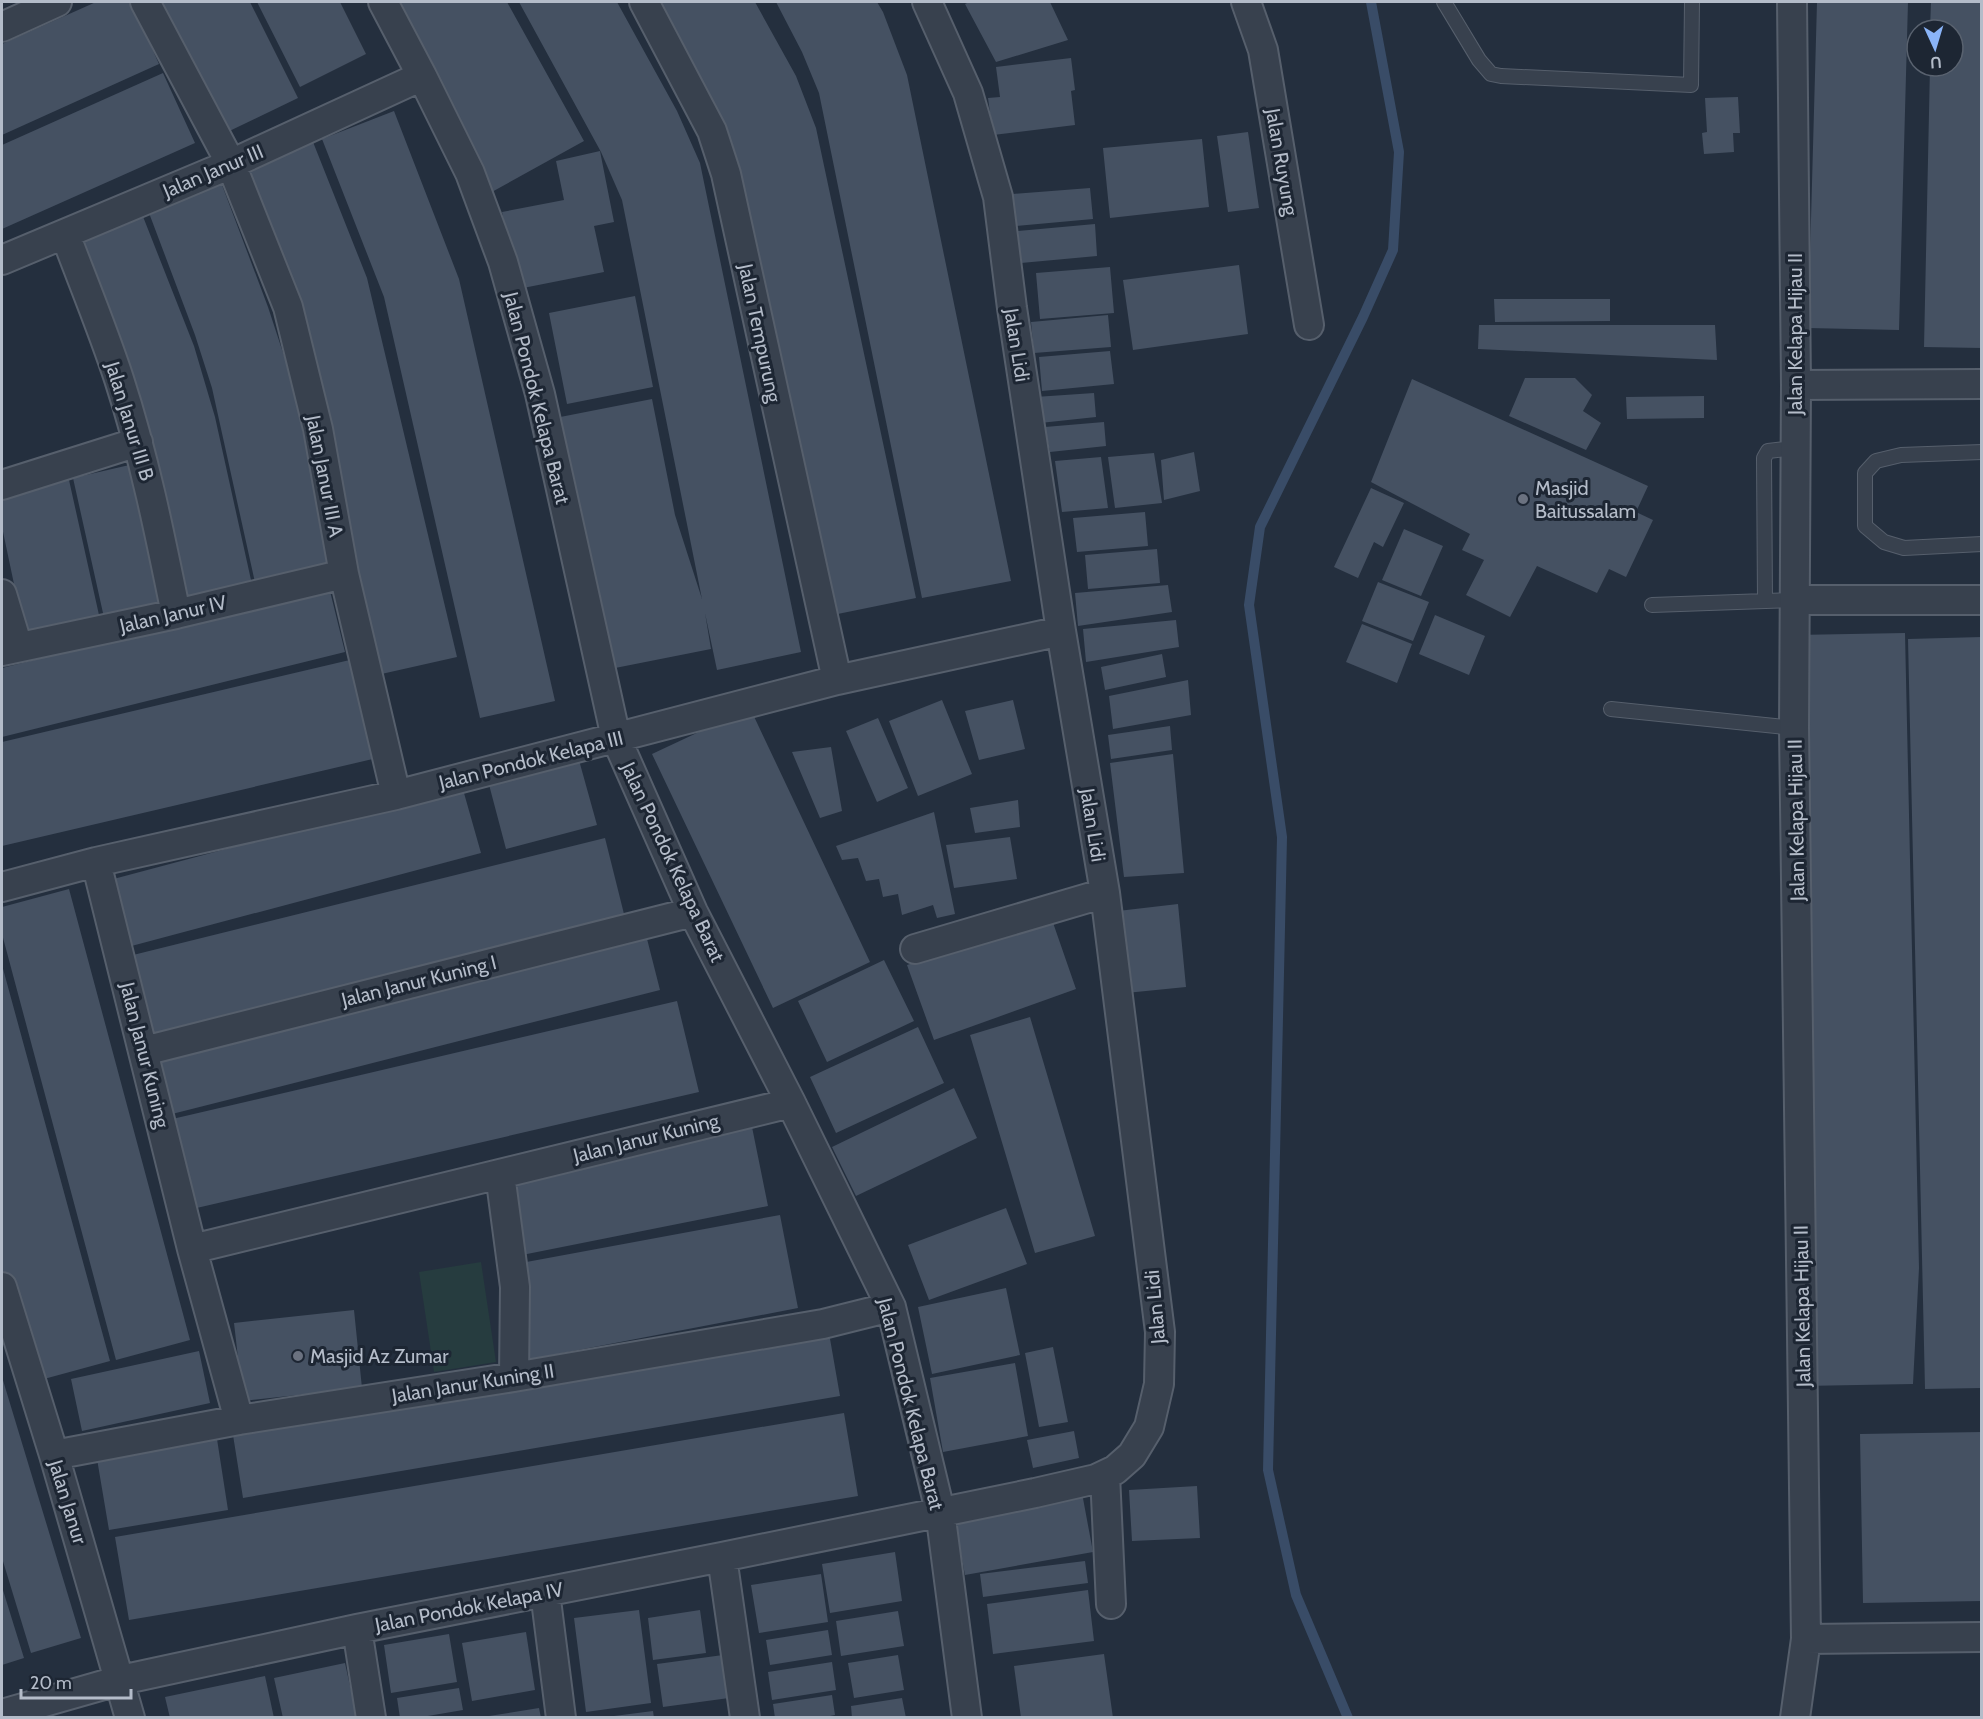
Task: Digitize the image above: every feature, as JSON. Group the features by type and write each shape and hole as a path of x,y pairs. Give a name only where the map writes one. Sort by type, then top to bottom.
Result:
{"street":[{"path":"2,27 57,2"},
{"name":"Jalan Janur III A","path":"145,2 231,164 288,307 318,429 344,574 396,795"},
{"name":"Jalan Pondok Kelapa Barat","path":"382,2 470,173 503,262 540,394 616,738 693,912 791,1103 891,1307 940,1511 967,1718"},
{"name":"Jalan Tempurung","path":"644,2 712,131 726,174 837,680"},
{"name":"Jalan Ruyung","path":"1246,2 1263,50 1309,325"},
{"name":"Jalan Kelapa Hijau II","path":"1791,2 1796,385 1794,728 1806,1639 1795,1718"},
{"name":"Jalan Lidi","path":"932,3 968,93 998,197 1011,308 1061,631 1105,893 1160,1332 1159,1384 1149,1427 1132,1455 1115,1470 1105,1475 1035,1493 940,1511"},
{"name":"Jalan Janur III","path":"2,260 231,164 422,76"},
{"name":"Jalan Janur III B","path":"65,234 119,378 138,442 153,498 176,614"},
{"path":"1796,385 1982,384"},
{"path":"2,485 138,442"},
{"name":"Jalan Janur IV","path":"10,649 176,614 344,574"},
{"path":"2,594 10,649"},
{"path":"1794,600 1982,600"},
{"name":"Jalan Pondok Kelapa III","path":"2,887 96,862 396,795 837,680 1061,631"},
{"name":"Jalan Janur Kuning","path":"96,862 192,1249 239,1420"},
{"path":"915,949 1105,893"},
{"name":"Jalan Janur Kuning I","path":"144,1051 693,912"},
{"name":"Jalan Janur Kuning","path":"192,1249 791,1103"},
{"path":"500,1173 515,1287 514,1377"},
{"name":"Jalan Janur","path":"2,1287 121,1680 130,1718"},
{"name":"Jalan Janur Kuning II","path":"54,1455 239,1420 514,1377 823,1324 891,1307"},
{"path":"1105,1475 1111,1604"},
{"name":"Jalan Pondok Kelapa IV","path":"2,1714 121,1680 357,1629 722,1557 940,1511"},
{"path":"722,1557 745,1718"},
{"path":"545,1592 561,1718"},
{"path":"357,1629 371,1718"},
{"path":"1806,1639 1982,1637"}],"lane":[{"path":"1444,2 1479,60 1491,74 1691,85 1692,2"},
{"path":"1765,600 1764,458 1768,450 1795,448"},
{"path":"1982,452 1901,454 1876,461 1865,473 1865,515 1866,526 1884,542 1904,548 1982,544"},
{"path":"1652,604 1794,600"},
{"path":"1611,709 1794,728"}],"green space":[{"path":"481,1262 496,1362 434,1372 419,1272"}],"building":[{"path":"96,2 131,2 159,64 2,135 2,44"},
{"path":"153,2 250,2 298,98 219,136"},
{"path":"257,2 340,2 366,54 300,87"},
{"path":"385,2 507,2 584,141 490,193"},
{"path":"519,2 617,2 677,111 700,163 801,652 717,670 705,613 711,649 605,670 550,419 652,399 675,515 702,599 622,200 601,152"},
{"path":"647,2 755,2 796,76 816,128 916,598 823,617 726,157"},
{"path":"776,2 877,2 883,12 907,75 1011,581 922,598 819,93 802,52"},
{"path":"969,2 1050,2 1068,40 996,62 965,4"},
{"path":"1817,2 1908,2 1908,18 1905,18 1906,78 1899,330 1808,328"},
{"path":"1931,2 1982,2 1982,348 1924,347 1930,78 1965,78 1965,18 1930,18"},
{"path":"1071,58 1075,90 1071,91 1075,125 993,135 988,98 1000,97 996,67"},
{"path":"163,73 195,143 2,229 2,145"},
{"path":"1738,97 1740,133 1733,133 1734,152 1704,154 1702,133 1707,132 1705,98"},
{"path":"394,111 459,279 555,701 480,718 384,297 322,139"},
{"path":"1248,132 1259,208 1228,212 1217,136"},
{"path":"1202,139 1209,207 1110,218 1103,148"},
{"path":"313,142 367,278 457,657 377,675 238,172"},
{"path":"600,151 614,222 594,226 604,272 518,289 502,212 564,200 556,161"},
{"path":"219,177 268,307 289,371 334,570 256,587 212,388 195,335 146,205"},
{"path":"1090,188 1093,219 1016,226 1013,194"},
{"path":"142,214 194,346 215,417 253,589 180,605 72,241"},
{"path":"1095,224 1097,256 1021,263 1018,231"},
{"path":"1239,265 1248,334 1133,350 1123,280"},
{"path":"1110,267 1114,313 1040,319 1036,273"},
{"path":"635,296 653,387 567,404 549,313"},
{"path":"1494,299 1610,299 1610,321 1495,322"},
{"path":"1108,315 1111,347 1034,353 1031,322"},
{"path":"1479,325 1715,325 1717,360 1478,349"},
{"path":"1110,351 1114,384 1042,391 1039,357"},
{"path":"1525,378 1575,378 1592,395 1583,411 1601,423 1586,450 1509,416"},
{"name":"Masjid Baitussalam","path":"1412,379 1648,486 1636,512 1653,520 1626,577 1609,569 1597,593 1537,566 1510,617 1466,595 1484,560 1462,550 1470,534 1371,482"},
{"path":"1094,393 1096,417 1040,423 1035,397"},
{"path":"1704,396 1704,418 1627,419 1626,397"},
{"path":"1104,422 1106,446 1050,452 1045,427"},
{"path":"1194,452 1200,491 1164,500 1161,460"},
{"path":"1154,453 1162,503 1115,508 1108,457"},
{"path":"1101,457 1108,508 1062,512 1055,461"},
{"path":"138,463 170,608 105,622 73,478"},
{"path":"69,480 101,624 26,641 2,527 2,495"},
{"path":"1371,488 1404,503 1383,547 1374,542 1358,578 1334,567"},
{"path":"1145,512 1148,546 1077,552 1073,518"},
{"path":"1404,529 1443,546 1421,596 1382,580"},
{"path":"1157,549 1160,583 1088,589 1085,555"},
{"path":"1378,582 1429,602 1413,641 1362,621"},
{"path":"1168,585 1172,612 1078,626 1075,593"},
{"path":"329,587 345,652 2,737 2,668"},
{"path":"1435,615 1485,636 1469,675 1419,654"},
{"path":"1176,620 1179,647 1086,662 1083,629"},
{"path":"1362,624 1412,644 1397,683 1346,662"},
{"path":"1905,633 1919,1268 1913,1384 1803,1386 1795,635"},
{"path":"1982,637 1982,1388 1925,1389 1908,639"},
{"path":"1162,654 1166,677 1105,690 1101,667"},
{"path":"354,659 377,758 2,846 2,742"},
{"path":"1188,680 1191,715 1113,729 1109,696"},
{"path":"942,700 972,774 918,796 889,721"},
{"path":"1013,700 1025,749 979,760 965,711"},
{"path":"750,708 870,962 773,1008 652,754"},
{"path":"878,718 908,788 877,802 846,731"},
{"path":"1170,726 1172,750 1111,759 1108,735"},
{"path":"831,747 842,811 820,818 792,752"},
{"path":"577,753 597,825 506,849 487,777"},
{"path":"1173,754 1184,873 1124,877 1110,763"},
{"path":"462,786 481,853 124,948 106,881"},
{"path":"1018,800 1020,827 975,833 970,808"},
{"path":"934,812 955,914 937,918 933,905 902,915 898,894 883,897 879,879 866,881 858,858 842,860 836,846"},
{"path":"1010,837 1017,879 954,888 946,845"},
{"path":"605,838 626,922 146,1041 125,957"},
{"path":"69,889 190,1340 116,1360 2,934 2,907"},
{"path":"1178,904 1186,987 1126,993 1118,911"},
{"path":"1050,914 1076,989 934,1040 907,965"},
{"path":"644,927 660,990 168,1115 152,1052"},
{"path":"884,960 914,1021 827,1062 798,1001"},
{"path":"2,965 110,1361 33,1382 2,1282"},
{"path":"677,1001 699,1092 188,1210 168,1120"},
{"path":"1030,1017 1095,1236 1035,1253 970,1035"},
{"path":"918,1027 944,1083 836,1133 810,1077"},
{"path":"954,1088 977,1138 856,1196 832,1147"},
{"path":"752,1127 768,1206 522,1255 507,1176"},
{"path":"1006,1208 1027,1264 929,1300 908,1245"},
{"path":"780,1215 798,1308 526,1360 521,1263"},
{"path":"1006,1288 1020,1355 932,1374 918,1307"},
{"name":"Masjid Az Zumar","path":"354,1310 362,1388 243,1401 234,1323"},
{"path":"829,1333 840,1396 243,1498 233,1435"},
{"path":"1053,1347 1068,1422 1039,1427 1025,1353"},
{"path":"199,1351 210,1403 82,1431 71,1379"},
{"path":"1015,1363 1028,1436 943,1452 930,1378"},
{"path":"2,1377 81,1638 31,1653 2,1558"},
{"path":"844,1413 858,1496 129,1620 115,1537"},
{"path":"1074,1431 1079,1458 1033,1468 1027,1440"},
{"path":"1982,1432 1982,1601 1863,1603 1860,1434"},
{"path":"217,1439 228,1510 109,1530 97,1459"},
{"path":"1197,1486 1200,1538 1132,1541 1129,1490"},
{"path":"1082,1493 1093,1552 965,1575 954,1516"},
{"path":"895,1552 902,1601 830,1613 822,1564"},
{"path":"1085,1561 1088,1583 983,1597 980,1574"},
{"path":"821,1574 828,1622 759,1633 751,1585"},
{"path":"2,1587 24,1658 2,1665"},
{"path":"1088,1590 1094,1641 993,1654 987,1604"},
{"path":"639,1610 651,1703 586,1712 574,1618"},
{"path":"700,1610 706,1653 653,1660 648,1618"},
{"path":"898,1611 904,1646 841,1656 836,1621"},
{"path":"828,1630 832,1655 770,1665 766,1640"},
{"path":"526,1632 535,1690 472,1701 462,1643"},
{"path":"449,1634 457,1682 391,1693 384,1645"},
{"path":"1104,1654 1113,1718 1021,1718 1014,1666"},
{"path":"723,1655 729,1698 663,1707 657,1664"},
{"path":"898,1655 904,1690 854,1698 848,1663"},
{"path":"832,1662 836,1690 772,1700 768,1672"},
{"path":"345,1663 357,1718 283,1718 274,1678"},
{"path":"265,1676 274,1718 170,1718 165,1697"},
{"path":"459,1688 463,1710 416,1718 400,1718 397,1698"},
{"path":"832,1695 835,1715 820,1718 775,1718 773,1704"},
{"path":"902,1698 906,1718 852,1718 851,1706"},
{"path":"539,1708 541,1718 489,1718 489,1716"},
{"path":"653,1711 654,1718 614,1718 614,1716"}],"waterway":[{"path":"1348,1718 1296,1595 1268,1470 1282,837 1249,605 1260,527 1363,317 1393,250 1399,152 1371,2"}],"place":[{"name":"Masjid Baitussalam","path":"1523,499"},
{"name":"Masjid Az Zumar","path":"298,1356"}]}
